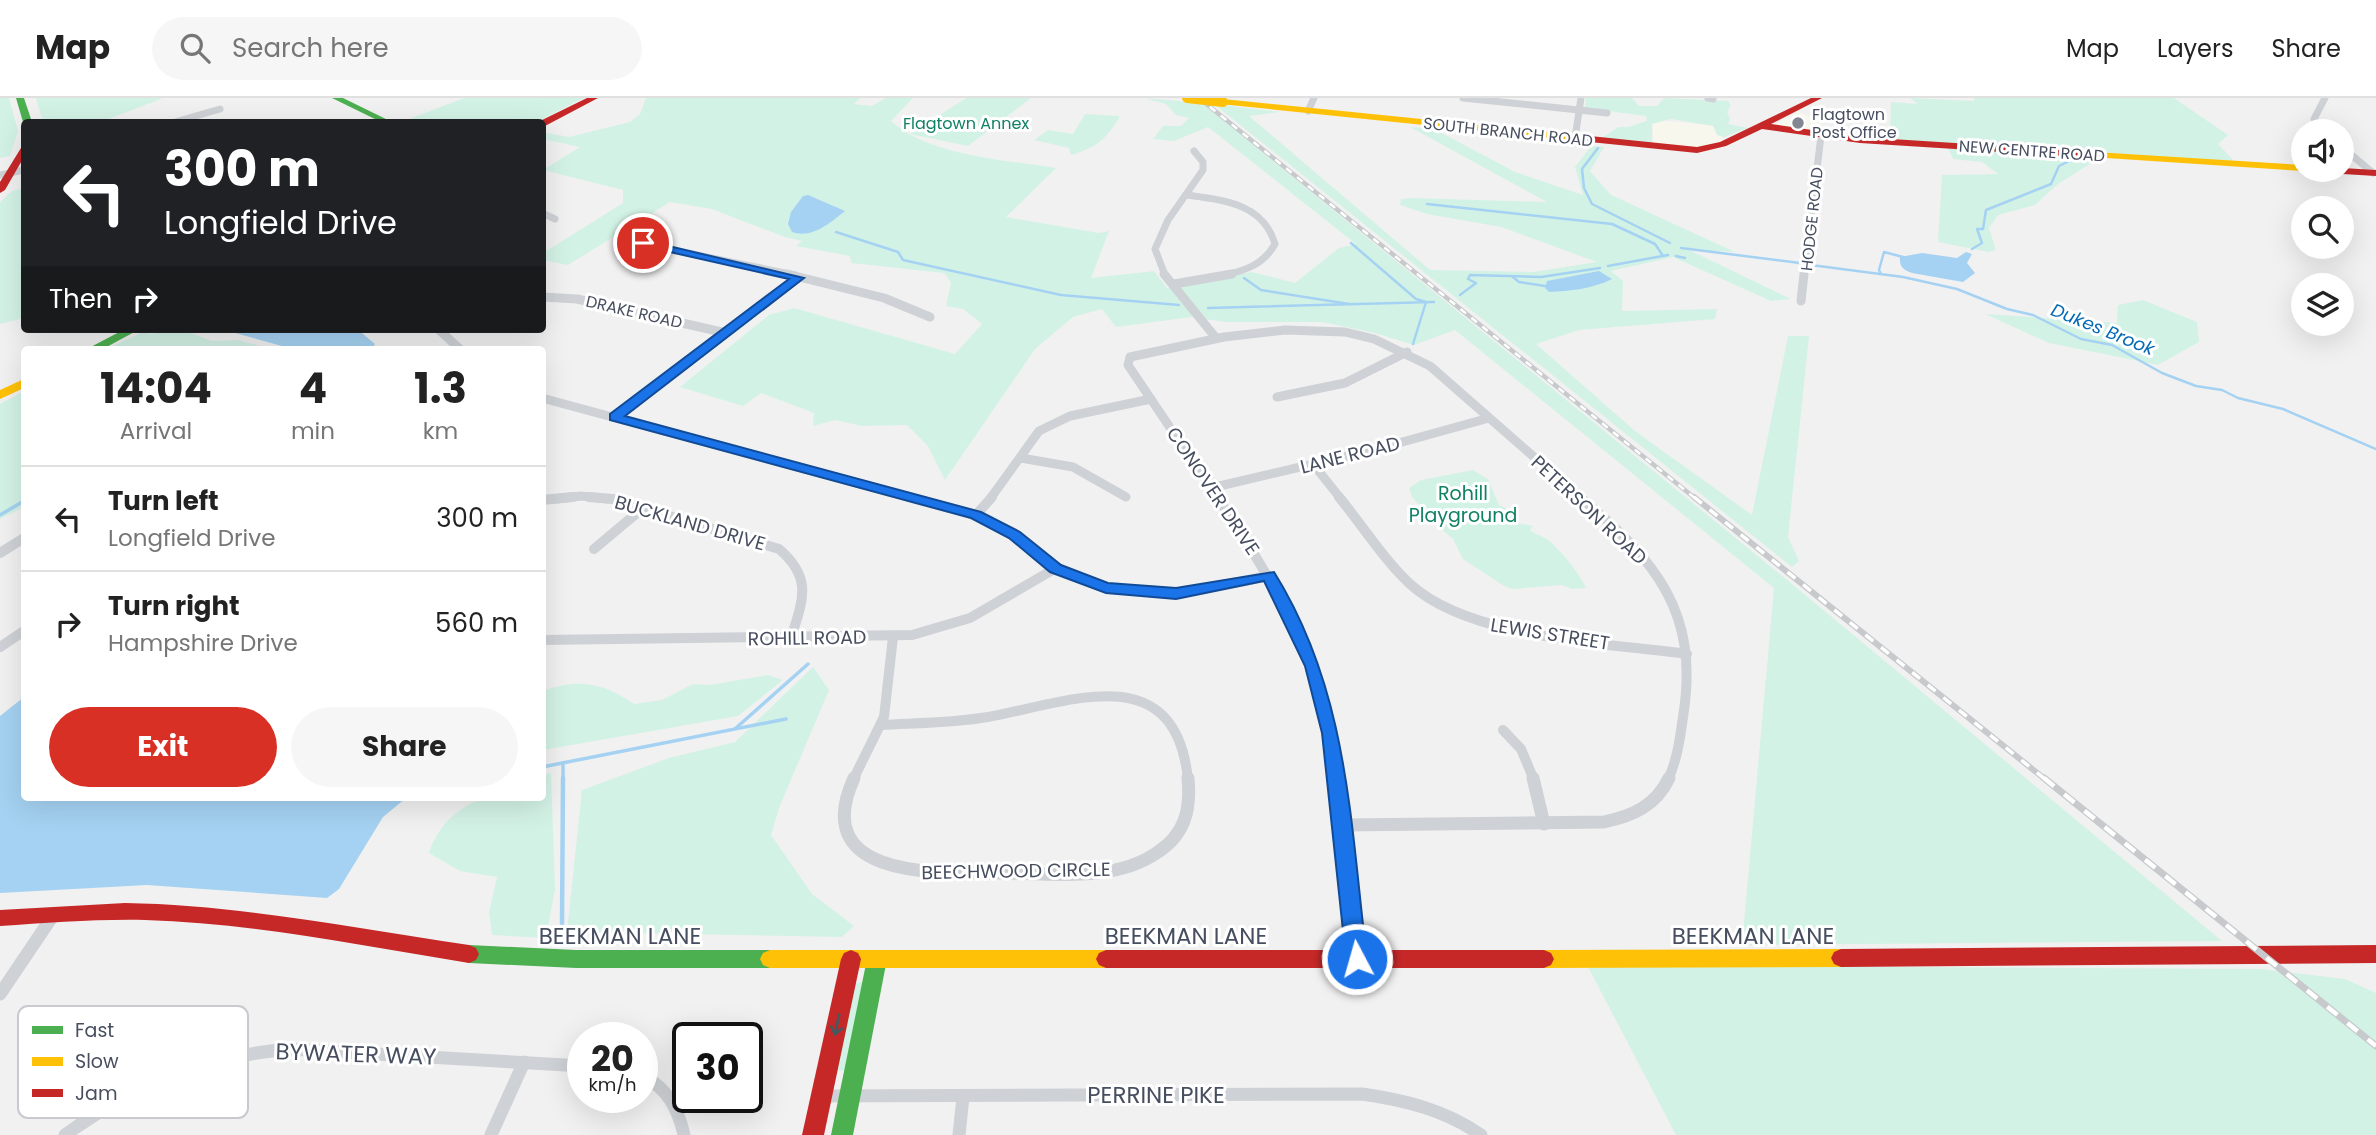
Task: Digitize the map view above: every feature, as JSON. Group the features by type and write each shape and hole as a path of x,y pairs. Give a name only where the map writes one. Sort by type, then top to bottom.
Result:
{"street":[{"path":"20,98 27,119"},
{"path":"336,98 381,119"},
{"path":"546,122 594,98"},
{"name":"SOUTH BRANCH ROAD","path":"1188,98 1311,105 1575,138 1703,150 1762,126 1818,98"},
{"path":"1463,98 1607,113"},
{"path":"1575,138 1581,98"},
{"path":"2315,119 2314,114 2325,98"},
{"path":"185,119 220,109"},
{"name":"NEW CENTRE ROAD","path":"1762,126 1821,136 2291,167"},
{"name":"HODGE ROAD","path":"1801,301 1821,136"},
{"path":"1194,151 1204,166 1155,246 1156,260 1216,338"},
{"path":"0,190 21,156"},
{"path":"2354,157 2374,173"},
{"path":"2354,172 2374,173"},
{"path":"1174,284 1249,268 1266,260 1275,244 1271,232 1250,209 1233,202 1186,195"},
{"path":"546,215 555,219"},
{"path":"639,239 648,245 798,278 918,309 930,317"},
{"path":"615,417 798,278"},
{"name":"DRAKE ROAD","path":"546,297 576,299 726,333"},
{"name":"PETERSON ROAD","path":"1130,356 1278,328 1317,328 1369,337 1407,352 1430,366 1641,556 1676,609 1687,654 1689,677 1676,762 1665,789 1656,800 1622,819 1603,823 1342,825"},
{"path":"99,346 126,333"},
{"path":"442,333 457,346"},
{"path":"1277,397 1345,383 1407,352"},
{"name":"CONOVER DRIVE","path":"1130,356 1128,365 1269,576 1295,624 1320,690 1331,733 1357,959"},
{"path":"0,396 21,385"},
{"path":"546,399 976,515 1014,535 1056,568 1106,588 1153,594 1196,592 1269,576"},
{"path":"976,515 1039,431 1058,420 1151,399"},
{"name":"LANE ROAD","path":"1211,488 1489,418"},
{"path":"1021,458 1073,467 1109,490 1126,497"},
{"name":"LEWIS STREET","path":"1313,464 1410,584 1448,611 1496,628 1687,654"},
{"name":"BUCKLAND DRIVE","path":"546,500 597,497 767,544 796,564 804,583 791,638"},
{"path":"594,549 643,508"},
{"path":"0,553 21,540"},
{"name":"ROHILL ROAD","path":"546,640 893,637 930,631 969,620 1008,600 1056,568"},
{"path":"0,647 21,633"},
{"name":"BEECHWOOD CIRCLE","path":"881,725 980,719 1097,694 1130,698 1156,709 1176,728 1186,754 1191,806 1186,819 1169,843 1139,864 1120,870 1094,873 919,873 895,870 875,862 851,838 845,822 848,790 881,725 893,637"},
{"path":"1503,730 1517,741 1527,756 1545,824"},
{"name":"BEEKMAN LANE","path":"0,918 117,912 214,918 438,950 508,957 1357,959 2376,954"},
{"path":"0,994 54,914"},
{"path":"813,1135 851,959"},
{"path":"842,1135 877,959"},
{"name":"BYWATER WAY","path":"248,1050 290,1048 567,1065"},
{"path":"491,1135 524,1062"},
{"path":"658,1085 673,1100 684,1135"},
{"name":"PERRINE PIKE","path":"821,1096 1362,1094 1411,1102 1435,1110 1482,1135"},
{"path":"959,1135 964,1097"},
{"name":"BYWATER WAY","path":"65,1135 87,1118"}],"shaded area":[{"path":"1798,112 1821,120 1823,134 1773,125"},
{"path":"1653,120 1719,126 1723,141 1704,147 1653,144"}],"green space":[{"path":"0,98 9,98 18,131 10,156 0,158"},
{"path":"36,98 163,98 109,119 42,119"},
{"path":"464,98 584,98 542,119 409,119"},
{"path":"646,98 860,98 854,104 872,106 886,98 913,98 891,121 907,133 926,142 969,155 1056,168 1006,217 1099,233 1109,231 1091,278 1154,271 1167,288 1252,272 1295,283 1339,248 1356,244 1208,127 1174,141 1153,139 1163,126 1181,126 1189,118 1176,115 1166,104 1144,98 1202,103 1792,584 2222,941 1742,945 1774,588 1455,330 1414,345 1375,333 1322,322 1226,322 1191,317 1116,327 1102,309 1073,317 1035,349 945,480 928,446 907,425 862,426 835,420 813,426 814,413 761,393 743,406 680,387 769,315 794,308 955,354 982,324 963,309 946,306 951,282 944,273 851,263 850,256 796,246 802,241 712,209 670,202 568,265 546,261 546,251 623,203 623,190 546,171 546,168 580,147 546,140 546,133 569,137 630,122 640,114"},
{"name":"Flagtown Annex","path":"966,98 1031,98 968,146 910,134"},
{"path":"1586,98 1632,98 1639,106 1657,106 1664,98 1728,101 1731,105 1727,112 1730,119 1728,124 1748,128 1724,137 1717,135 1713,126 1671,119 1652,124 1652,144 1602,138 1618,127 1647,121 1646,116 1585,108"},
{"path":"1910,98 1974,101 1974,98 2174,98 2228,135 2218,144 2235,162 1890,140 1891,102 1918,104"},
{"path":"1214,104 1280,112 1249,116 1430,270 1533,272 1597,262 1501,227 1427,214 1400,205 1401,199 1412,198 1547,202 1410,127 1434,129 1515,172 1583,195 1575,167 1591,146 1604,147 1590,171 1611,195 1735,252 1689,250 1791,299 1771,301 1673,257 1611,271 1623,281 1622,311 1717,309 1715,319 1579,330 1536,344 1635,431 1752,515 1788,336 1809,336 1788,537 1799,561 1792,567"},
{"path":"1085,114 1120,116 1100,141 1071,155 1069,148 1034,140 1048,130 1073,134"},
{"path":"1948,148 2101,157 2058,184 2035,205 1998,215 1989,228 1996,250 1988,252 1938,242 1942,175 1998,174 1982,162 1953,159"},
{"path":"21,189 21,319 0,324 0,202 12,191"},
{"path":"2143,300 2197,322 2199,342 2158,365 2049,343 1985,314 2117,323 2118,305"},
{"path":"141,333 191,333 212,341 238,340 260,346 113,346"},
{"path":"21,393 21,508 0,519 0,404"},
{"name":"Rohill Playground","path":"1473,470 1488,479 1499,505 1514,512 1517,523 1533,526 1530,530 1556,547 1574,568 1586,588 1572,589 1562,585 1513,589 1463,559 1453,539 1412,497 1409,488 1421,480"},
{"path":"813,667 829,690 779,808 771,835 812,894 854,926 842,937 567,932 582,790 669,758 735,742"},
{"path":"768,675 783,680 738,716 546,749 546,690 568,685 590,685 612,691 634,704 662,700 693,684 709,685"},
{"path":"551,773 555,889 546,938 492,935 489,912 497,877 460,871 429,853 443,826 467,805 477,801 546,801 546,774"},
{"path":"1587,965 2262,969 2345,979 2376,993 2376,1135 1676,1135"},
{"path":"854,984 864,984 846,1070 839,1071 836,1067"}],"water":[{"path":"808,195 845,211 814,232 792,232 788,224 791,212 803,196"},
{"path":"1966,252 1972,254 1967,263 1975,273 1963,282 1912,273 1900,263 1900,257 1922,253 1957,258"},
{"path":"1599,271 1612,279 1573,290 1549,292 1545,288 1547,281"},
{"path":"235,333 362,333 375,344 374,346 282,346"},
{"path":"21,699 21,801 402,801 383,817 339,889 327,898 147,885 0,893 0,716"}],"waterway":[{"name":"Dukes Brook","path":"1598,148 1582,169 1584,188 1592,204 1670,243"},
{"path":"1972,249 1982,243 1977,229 1983,229 1986,210 2051,184 2059,166 2077,157"},
{"path":"1427,204 1612,224 1655,244 1663,256"},
{"path":"836,232 898,252 903,260 1061,295 1179,305"},
{"path":"1351,243 1416,299 1426,302"},
{"name":"Dukes Brook","path":"1681,248 1800,263"},
{"path":"1881,274 1879,270 1884,252 1903,257"},
{"path":"1663,256 1668,255"},
{"path":"1608,266 1663,256"},
{"path":"1676,256 1685,258"},
{"name":"Dukes Brook","path":"1811,265 1903,277 1957,289 2007,309 2033,315 2081,339 2112,345 2162,373 2196,386 2222,390 2238,398 2283,409 2376,449"},
{"path":"1460,295 1476,283 1468,279 1470,275 1541,277 1600,268"},
{"path":"1513,277 1519,282 1545,286"},
{"path":"1244,278 1261,290 1349,304"},
{"path":"1208,308 1426,302"},
{"path":"1413,344 1426,302"},
{"path":"1426,302 1434,302"},
{"path":"0,515 21,503"},
{"path":"736,728 808,664"},
{"path":"546,766 786,719"},
{"path":"563,763 563,778"},
{"path":"562,923 563,778"}],"railway":[{"path":"1199,98 1696,499"},
{"path":"1694,497 2046,780"},
{"path":"2044,778 2376,1046"}],"traffic: fast":[{"path":"20,98 27,119"},
{"path":"336,98 381,119"},
{"path":"99,346 126,333"},
{"path":"469,954 576,959 770,959"},
{"path":"842,1135 877,959"}],"traffic: slow":[{"path":"1187,98 1223,102"},
{"path":"1223,102 1590,139"},
{"path":"2079,154 2291,167"},
{"path":"0,395 21,384"},
{"path":"1544,959 1841,958"},
{"path":"770,959 1106,959"}],"traffic: jam":[{"path":"546,122 594,98"},
{"path":"1590,139 1697,150 1723,144 1818,98"},
{"path":"1762,126 1860,140 2079,154"},
{"path":"0,190 21,155"},
{"path":"2354,172 2376,173"},
{"path":"0,918 104,912 166,913 280,925 469,954"},
{"path":"1841,958 2376,954"},
{"path":"813,1135 851,959"},
{"path":"1106,959 1544,959"}],"place":[{"name":"Flagtown Post Office","path":"1798,123"}],"route":[{"path":"643,243 798,278 615,417 976,515 1002,527 1070,576 1106,588 1128,592 1176,594 1269,576 1295,624 1313,666 1331,733 1357,959"}]}
